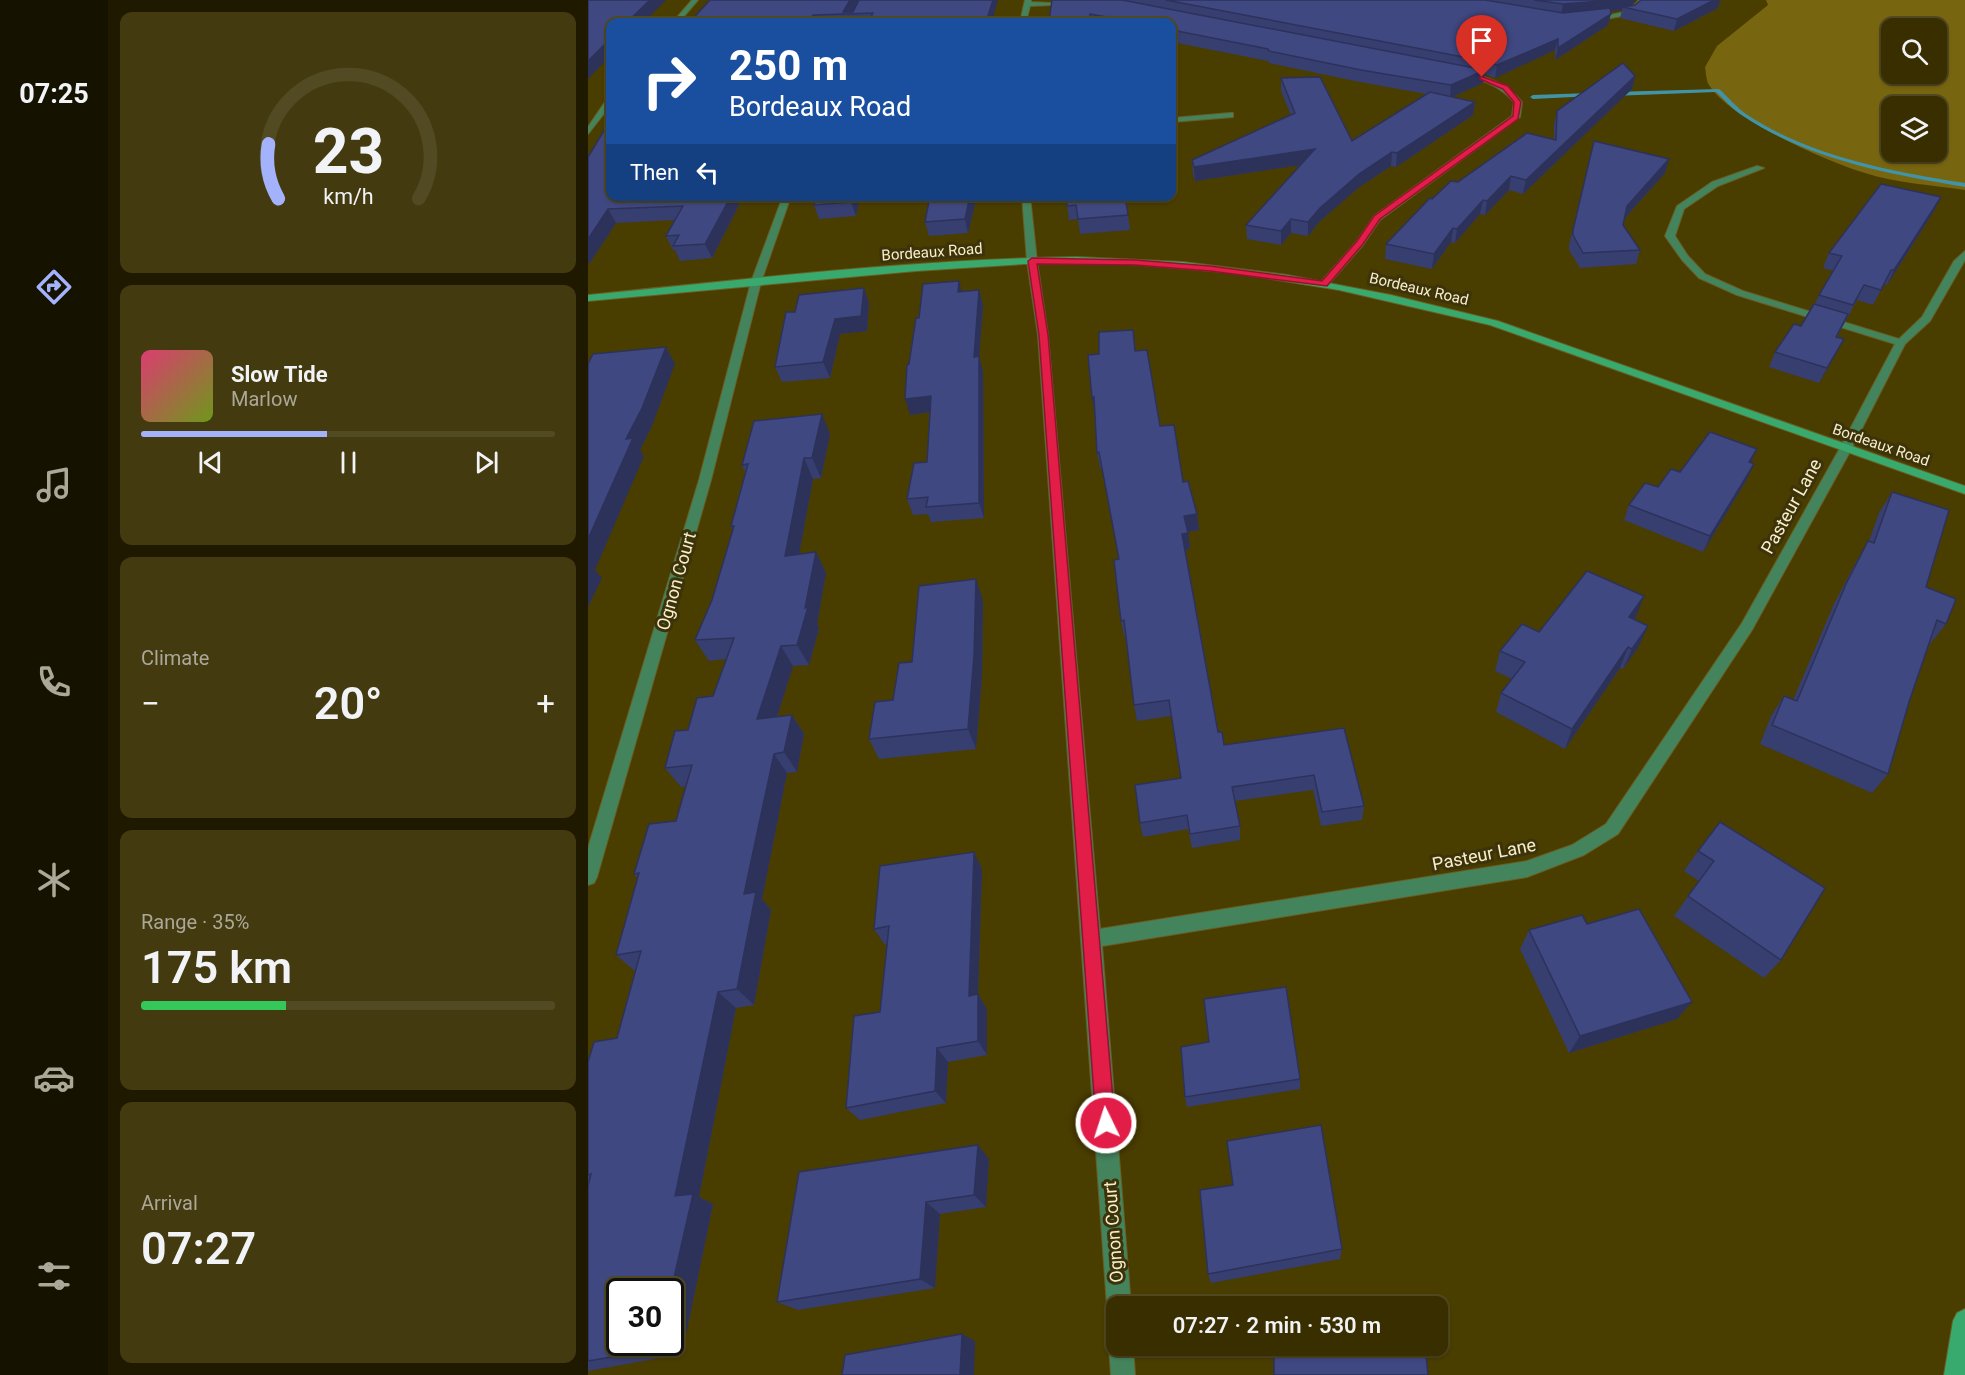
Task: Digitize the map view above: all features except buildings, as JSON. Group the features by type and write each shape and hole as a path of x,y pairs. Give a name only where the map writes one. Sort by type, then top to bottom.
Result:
{"street":[{"path":"679,18 695,0"},
{"path":"1580,20 1631,13 1642,3 1642,0"},
{"path":"1024,18 1028,2 1076,4"},
{"path":"1324,284 1360,243 1377,218 1516,117 1518,102 1506,87 1482,77 1453,71"},
{"path":"588,132 606,107"},
{"path":"1176,120 1230,115"},
{"path":"1760,168 1715,184 1680,208 1670,236 1685,258 1702,276 1740,294 1901,343"},
{"name":"Ognon Court","path":"588,877 705,480 756,282 785,201"},
{"name":"Ognon Court","path":"1026,201 1032,261 1043,335 1118,1296"},
{"name":"Pasteur Lane","path":"1092,939 1527,868 1578,850 1612,829 1747,626 1846,448 1901,343 1926,320 1965,254"},
{"name":"Bordeaux Road","path":"588,298 941,266 1032,261 1078,260 1156,264 1273,276 1421,303 1494,323 1965,490"},
{"path":"1956,1375 1965,1321"},
{"path":"1122,1356 1124,1375"}],"shaded area":[{"path":"1766,0 1965,0 1965,190 1889,179 1865,173 1804,149 1757,124 1720,98 1709,85 1705,67 1717,46 1768,5"}],"waterway":[{"path":"1612,94 1717,90 1740,112 1769,130 1822,153 1879,169 1965,185"},
{"path":"1533,97 1591,95"}],"route":[{"path":"1106,1123 1043,335 1032,261 1135,262 1210,268 1324,284 1360,243 1377,218 1516,117 1518,102 1506,87 1482,77"}]}
